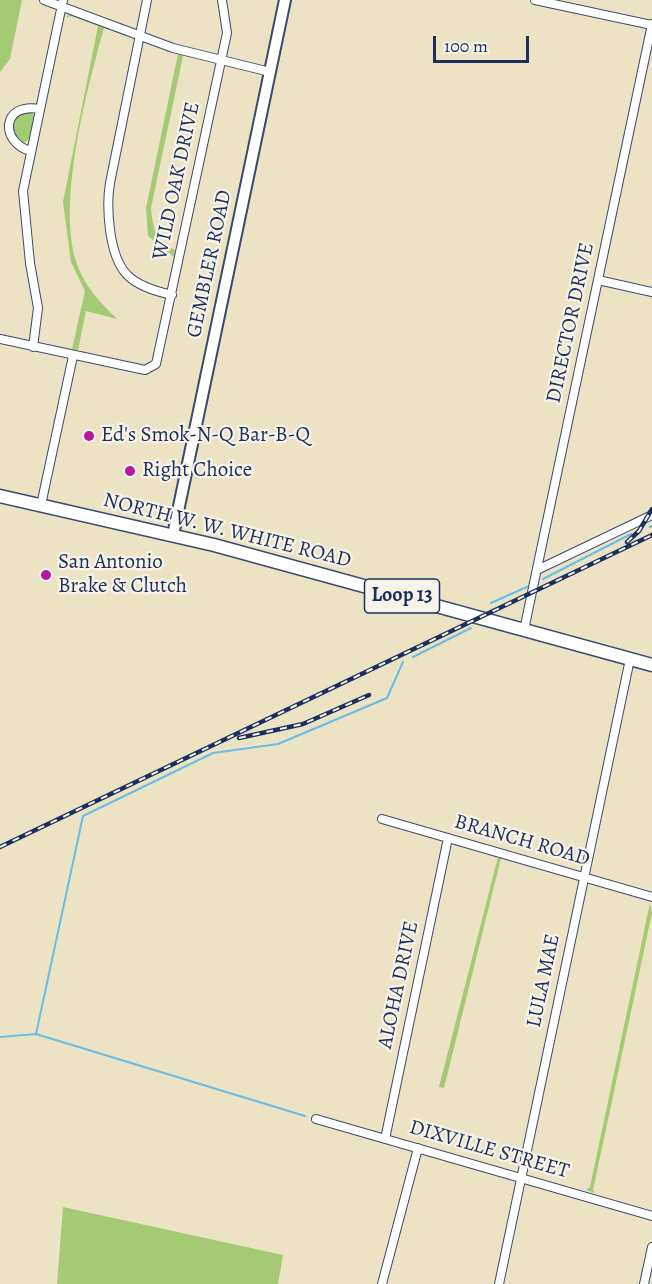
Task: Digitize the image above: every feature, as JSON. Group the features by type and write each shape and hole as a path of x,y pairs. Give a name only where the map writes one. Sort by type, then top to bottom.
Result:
{"main road":[{"name":"GEMBLER ROAD","path":"173,535 285,0"},
{"name":"NORTH W. W. WHITE ROAD","path":"0,496 173,535 652,665"}],"street":[{"path":"44,0 62,3 141,36 221,61 270,72"},
{"path":"147,0 110,183 108,214 112,248 123,271 145,288 172,294"},
{"name":"WILD OAK DRIVE","path":"73,356 145,370 152,367 159,357 227,27 222,0"},
{"path":"535,0 652,25"},
{"path":"33,347 38,301 30,263 23,202 30,151 62,3"},
{"name":"DIRECTOR DRIVE","path":"524,630 652,25"},
{"path":"30,151 18,148 11,142 7,124 11,115 21,108 40,109"},
{"path":"598,280 652,292"},
{"path":"0,339 73,356 41,505"},
{"path":"537,570 652,515"},
{"name":"LULA MAE","path":"499,1284 630,659"},
{"name":"BRANCH ROAD","path":"382,819 652,897"},
{"name":"ALOHA DRIVE","path":"385,1139 448,838"},
{"name":"DIXVILLE STREET","path":"316,1119 652,1216"},
{"path":"382,1284 418,1148"},
{"path":"644,1284 652,1247"}],"green space":[{"path":"0,0 22,0 10,59 0,72"},
{"path":"69,14 100,23 131,38 104,28 76,146 70,210 71,239 80,272 99,300 117,319 86,311 78,350 72,349 85,291 71,262 63,202 98,26 71,16 66,18"},
{"path":"178,54 183,55 182,61 151,208 157,234 164,243 175,250 174,257 148,236 146,208"},
{"path":"23,111 32,112 34,117 29,139 24,143 15,138 13,129 15,120"},
{"path":"498,857 501,858 444,1088 439,1087"},
{"path":"650,903 652,913 593,1190 595,1193 586,1190 590,1187"},
{"path":"63,1207 283,1255 278,1284 57,1284"}],"waterway":[{"path":"543,579 631,534"},
{"path":"491,603 529,586"},
{"path":"413,657 471,628"},
{"path":"36,1034 83,816 213,753 278,744 387,698 403,662"},
{"path":"0,1037 36,1034 305,1116"}],"railway":[{"path":"627,542 639,531 652,509"},
{"path":"0,847 652,535"},
{"path":"239,738 303,724 369,695"}],"place":[{"name":"Ed's Smok-N-Q Bar-B-Q","path":"89,436"},
{"name":"Right Choice","path":"130,471"},
{"name":"San Antonio Brake & Clutch","path":"46,575"}]}
